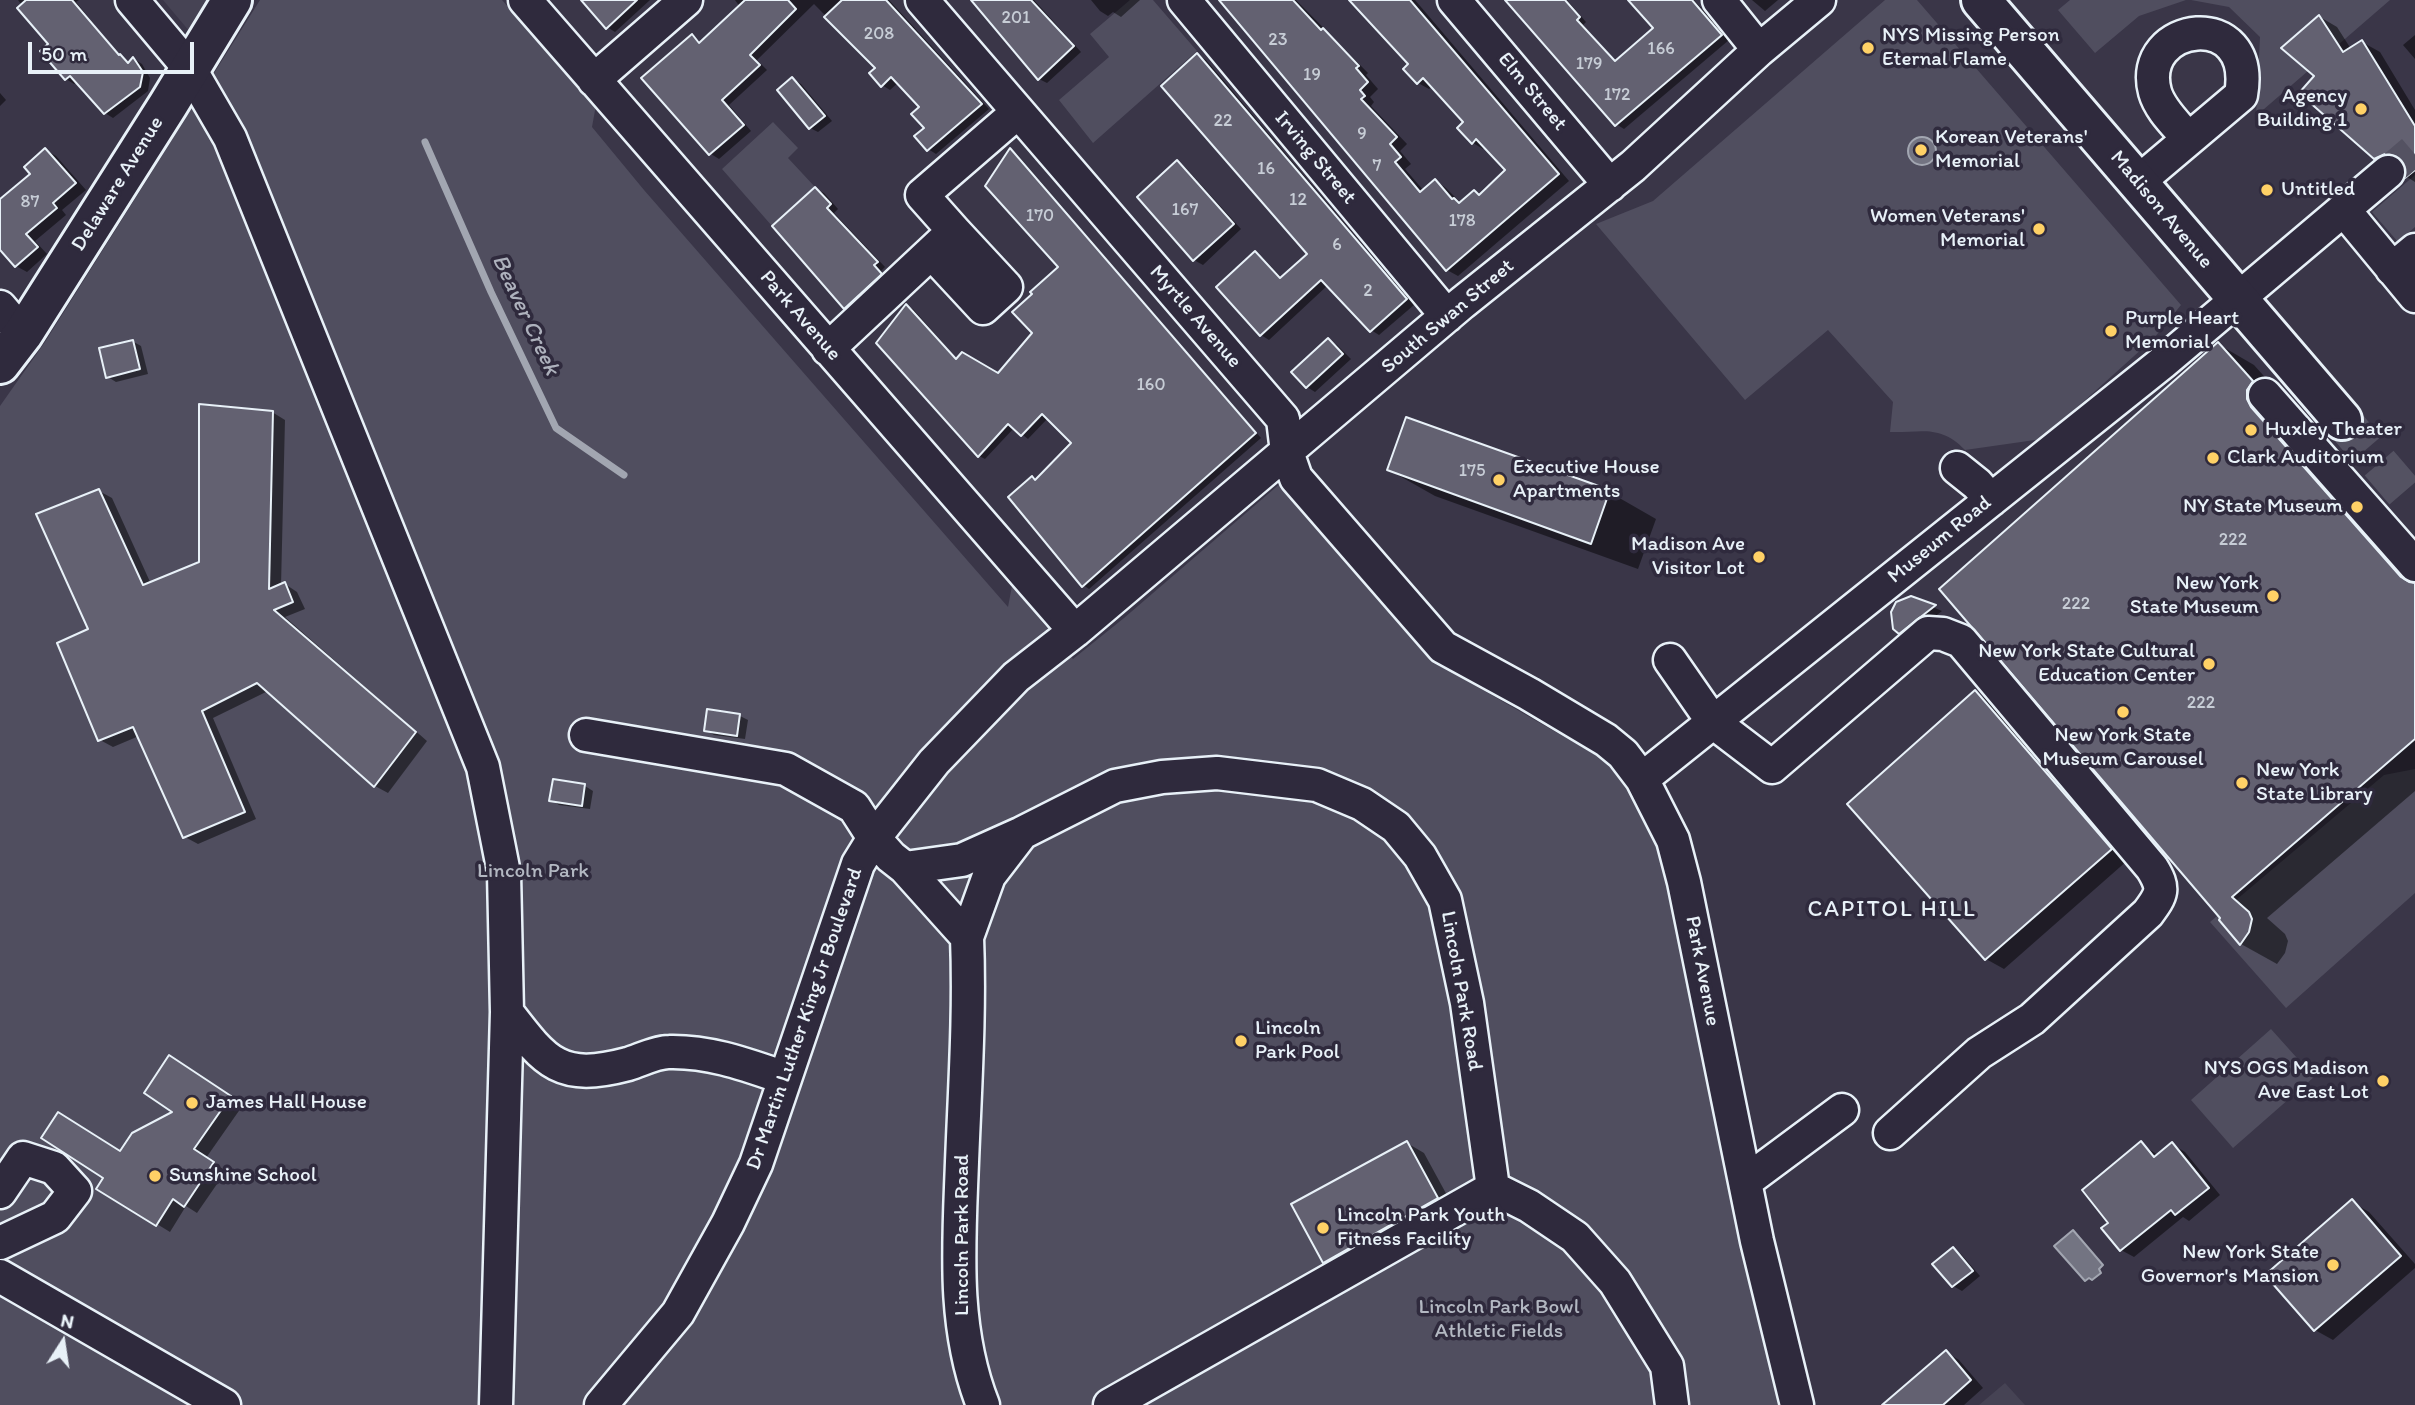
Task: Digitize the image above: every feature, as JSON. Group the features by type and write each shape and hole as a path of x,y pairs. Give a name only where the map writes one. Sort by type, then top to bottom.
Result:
{"main road":[{"name":"Delaware Avenue","path":"0,365 11,321 190,69 232,0"},
{"name":"Madison Avenue","path":"1981,0 2342,420"}],"street":[{"path":"132,0 190,69 230,138 483,767 504,873 507,1012 496,1405"},
{"name":"Park Avenue","path":"525,0 1075,631"},
{"path":"594,80 686,0"},
{"name":"Myrtle Avenue","path":"922,0 1283,419 1287,452 1296,478 1443,647"},
{"name":"Irving Street","path":"1184,0 1447,316"},
{"name":"Elm Street","path":"1454,0 1610,185"},
{"path":"1719,0 1759,50"},
{"name":"South Swan Street","path":"1075,631 1447,316 1610,185 1759,50 1819,0"},
{"path":"2138,182 2241,95 2244,79 2242,64 2234,49 2221,37 2203,32 2185,34 2169,43 2159,57 2154,75 2155,93 2179,128"},
{"path":"932,253 983,308 1006,287 922,195 1018,112"},
{"name":"Museum Road","path":"1642,779 2162,363 2388,172"},
{"path":"2344,210 2404,259 2415,296"},
{"path":"828,349 954,231"},
{"path":"2265,395 2415,565"},
{"path":"1956,468 1977,484 1991,500"},
{"name":"Dr Martin Luther King Jr Boulevard","path":"601,1405 678,1313 728,1223 756,1164 858,864 874,838 934,762 1016,677 1075,631"},
{"path":"1670,660 1713,722 1772,767 1928,633 1943,634 1961,641 2161,882 2161,895 2148,912 2032,1019 1979,1053 1890,1133"},
{"name":"Park Avenue","path":"1443,647 1529,694 1606,740 1623,754 1642,779 1673,840 1745,1182 1797,1405"},
{"path":"586,735 786,769 854,807 874,838 967,937"},
{"name":"Lincoln Park Road","path":"905,868 962,860 1115,786 1162,777 1217,773 1317,785 1362,804 1396,827 1420,856 1445,900 1467,1003 1493,1188"},
{"name":"Lincoln Park Road","path":"983,1405 965,1342 960,1307 958,1257 969,997 967,937 989,876 1022,833"},
{"path":"507,1012 539,1053 565,1069 589,1072 665,1052 687,1052 724,1058 785,1078"},
{"path":"1745,1182 1842,1110"},
{"path":"0,1192 23,1158 54,1168 75,1191 55,1217 0,1243"},
{"path":"1110,1405 1493,1188 1529,1206 1575,1237 1615,1282 1667,1366 1672,1405"},
{"path":"0,1276 224,1405"}],"shaded area":[{"path":"163,0 210,0 190,32"},
{"path":"2005,1383 2025,1405 1979,1405"}],"green space":[{"name":"Lincoln Park","path":"260,0 502,0 596,105 592,127 644,190 1008,607 1012,586 1073,659 1282,482 1455,674 1606,761 1642,811 1665,866 1788,1405 0,1405 0,406 45,342"},
{"path":"1130,0 1153,0 1197,51 1093,143 1059,100 1109,57 1090,34"},
{"path":"1885,0 1917,0 2181,305 2154,338 2042,439 1965,450 1947,436 1938,433 1890,432 1893,402 1828,330 1745,400 1596,224 1653,201"},
{"path":"2070,0 2186,0 2139,16 2095,53 2058,10"},
{"path":"2191,0 2390,0 2338,45 2320,15 2281,48 2308,71 2256,116 2260,37 2229,7"},
{"path":"773,122 798,148 788,158 815,187 772,226 722,169"},
{"path":"2415,175 2415,227 2398,242 2372,212"},
{"path":"2415,769 2415,893 2286,1008 2210,922 2384,775"},
{"path":"2271,1029 2314,1077 2233,1148 2191,1100"}],"water":[{"path":"1922,137 1932,141 1936,151 1932,161 1922,165 1912,161 1908,151 1912,141"},
{"path":"2073,1230 2103,1265 2099,1269 2101,1273 2092,1280 2089,1278 2085,1281 2054,1246"}],"building":[{"path":"26,0 72,0 119,55 128,63 133,57 143,72 140,87 104,114 70,76 65,80 40,51 48,44 17,8"},
{"path":"581,0 637,0 606,29"},
{"path":"745,0 788,0 796,9 750,55 760,65 722,100 744,125 709,155 641,78 692,34 699,43"},
{"path":"842,0 886,0 982,104 927,151 914,136 924,128 911,114 919,107 891,77 881,87 869,73 875,68 824,17"},
{"path":"971,0 1031,0 1074,46 1038,80"},
{"path":"1219,0 1293,0 1359,66 1356,68 1368,82 1360,90 1365,96 1361,99 1397,137 1390,144 1401,157 1395,162 1420,192 1435,179 1452,199 1459,203 1474,190 1479,195 1505,170 1476,139 1472,144 1457,128 1463,122 1423,78 1417,84 1403,69 1408,64 1349,0 1410,0 1559,174 1446,271"},
{"path":"1505,0 1565,0 1580,17 1577,20 1615,61 1653,28 1628,0 1692,0 1722,35 1615,126"},
{"name":"Agency Building 1","path":"2319,15 2343,52 2362,40 2415,126 2415,170 2405,178 2406,168 2402,160 2385,154 2374,159 2299,93 2314,76 2281,48"},
{"path":"1197,53 1407,299 1370,332 1321,280 1260,336 1216,287 1255,251 1280,278 1307,254 1161,86"},
{"path":"792,77 825,116 809,129 777,90"},
{"path":"45,148 76,183 53,203 57,208 26,234 38,247 15,267 0,250 0,199 30,174 24,167"},
{"path":"1010,148 1256,433 1082,587 1008,497 1032,476 1035,480 1071,443 1042,414 1021,436 1008,424 978,457 876,343 906,304 956,359 962,352 998,373 1032,333 1012,312 1058,267 985,186"},
{"path":"1177,160 1234,224 1193,261 1137,197"},
{"path":"815,187 831,204 827,208 878,262 874,265 882,274 844,309 772,226"},
{"path":"1328,338 1343,354 1306,388 1291,372"},
{"path":"133,340 140,369 106,378 99,348"},
{"name":"New York State Cultural Education Center","path":"2218,342 2253,381 2247,390 2251,407 2401,577 2415,583 2415,739 2232,897 2249,912 2252,919 2249,932 2240,945 2220,918 1939,589"},
{"path":"199,404 273,411 269,589 285,582 293,602 274,610 416,732 374,787 257,683 202,711 245,812 183,838 133,727 98,741 57,643 88,629 36,514 99,489 143,585 199,562"},
{"name":"Executive House Apartments","path":"1406,417 1610,490 1591,544 1387,470"},
{"path":"1911,596 1936,605 1899,634 1893,629 1891,612 1896,602"},
{"path":"1975,690 2112,849 1985,960 1847,804"},
{"path":"707,709 740,714 737,736 704,731"},
{"path":"553,779 585,784 582,806 549,801"},
{"path":"169,1055 231,1096 194,1149 214,1162 184,1207 173,1199 156,1226 96,1189 103,1178 41,1138 58,1112 120,1151 132,1133 172,1112 144,1093"},
{"path":"1407,1141 1438,1198 1323,1263 1291,1204"},
{"path":"2141,1141 2154,1157 2172,1142 2209,1188 2175,1215 2171,1210 2120,1251 2101,1228 2108,1223 2082,1190"},
{"name":"New York State Governor's Mansion","path":"2352,1199 2401,1256 2314,1331 2265,1275"},
{"path":"1953,1247 1973,1271 1952,1287 1932,1264"},
{"path":"1946,1350 1971,1380 1943,1405 1882,1405"}],"waterway":[{"name":"Beaver Creek","path":"425,142 491,292 556,428 624,475"}],"tunnel":[{"path":"2388,172 2415,149"},
{"path":"2342,420 2415,505"}],"place":[{"name":"NYS Missing Person Eternal Flame","path":"1868,48"},
{"name":"Agency Building 1","path":"2361,109"},
{"name":"Korean Veterans' Memorial","path":"1921,150"},
{"name":"Untitled","path":"2267,190"},
{"name":"Women Veterans' Memorial","path":"2039,229"},
{"name":"Purple Heart Memorial","path":"2111,331"},
{"name":"Huxley Theater","path":"2251,430"},
{"name":"Clark Auditorium","path":"2213,458"},
{"name":"Executive House Apartments","path":"1499,480"},
{"name":"NY State Museum","path":"2357,507"},
{"name":"Madison Ave Visitor Lot","path":"1759,557"},
{"name":"New York State Museum","path":"2273,596"},
{"name":"New York State Cultural Education Center","path":"2209,664"},
{"name":"New York State Museum Carousel","path":"2123,712"},
{"name":"New York State Library","path":"2242,783"},
{"name":"Lincoln Park Pool","path":"1241,1041"},
{"name":"NYS OGS Madison Ave East Lot","path":"2383,1081"},
{"name":"James Hall House","path":"192,1103"},
{"name":"Sunshine School","path":"155,1176"},
{"name":"Lincoln Park Youth Fitness Facility","path":"1323,1228"},
{"name":"New York State Governor's Mansion","path":"2333,1265"}],"district":[{"name":"CAPITOL HILL","path":"1892,910"}],"park label":[{"name":"Lincoln Park Bowl Athletic Fields","path":"1499,1320"}]}
